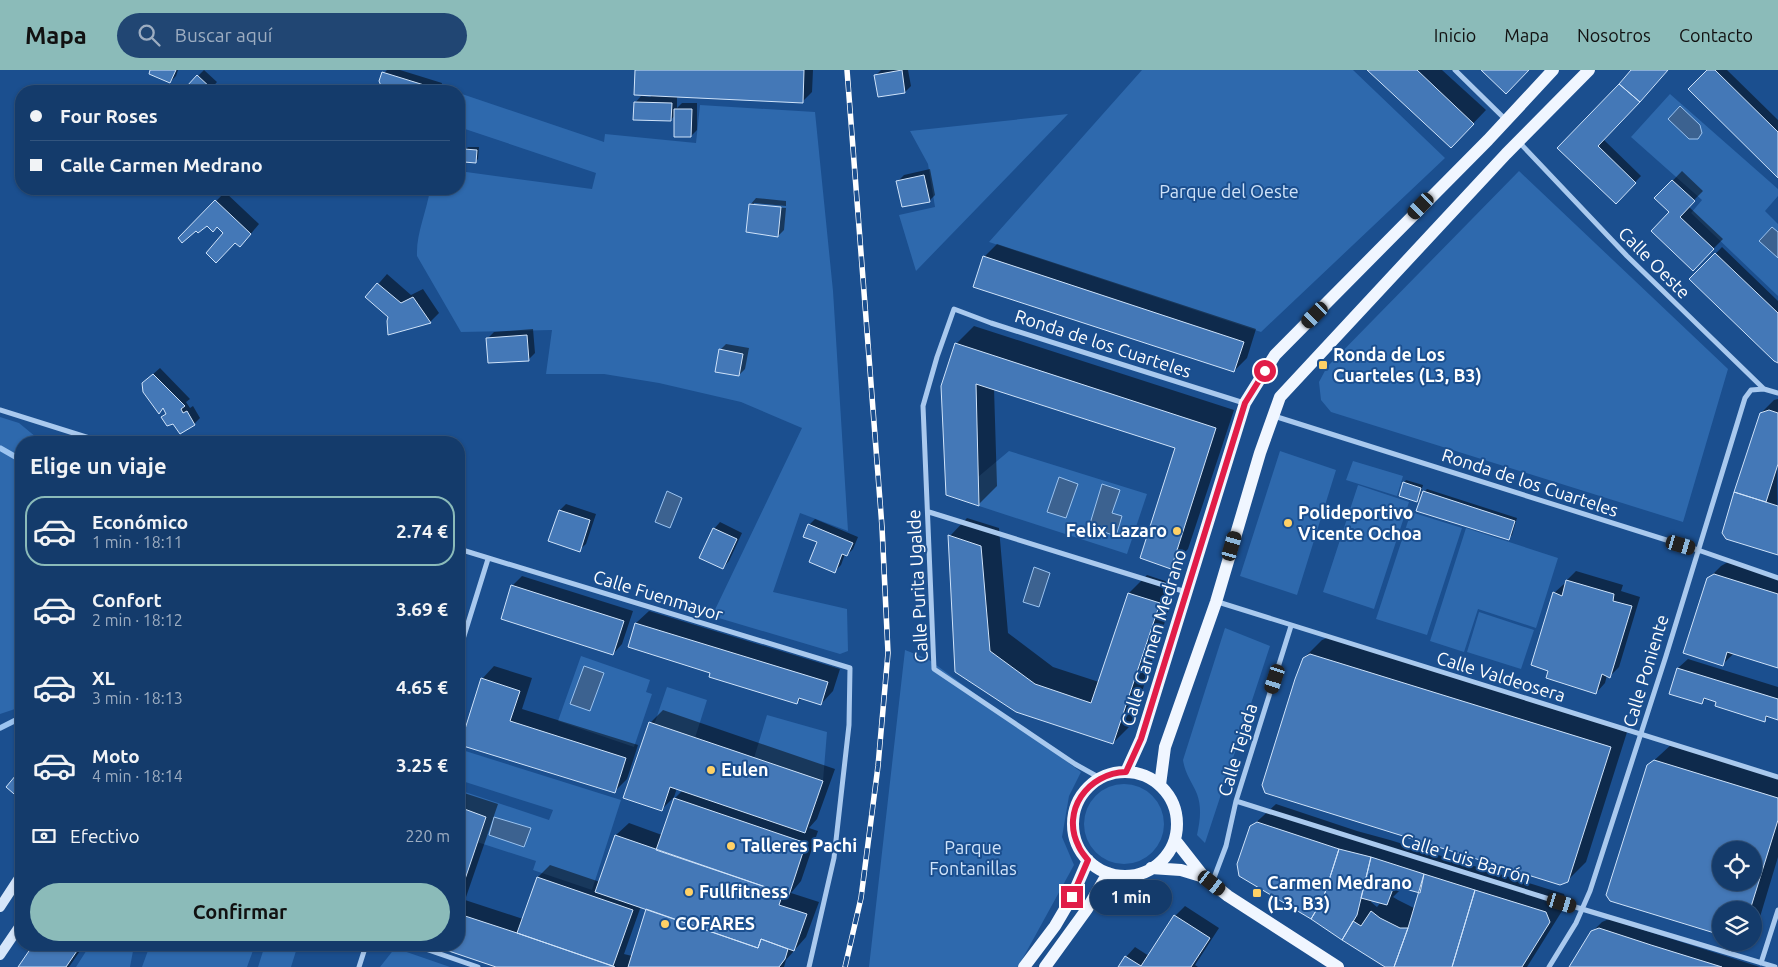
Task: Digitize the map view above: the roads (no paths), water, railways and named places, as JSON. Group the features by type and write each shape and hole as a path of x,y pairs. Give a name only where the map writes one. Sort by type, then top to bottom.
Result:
{"main road":[{"name":"Calle Carmen Medrano","path":"1126,772 1141,739 1245,403 1275,355 1506,121 1553,70"},
{"path":"1160,785 1165,747 1216,602 1260,453 1280,397 1518,142 1589,70"},
{"path":"1117,772 1126,772 1144,775 1160,785 1170,796 1176,810 1178,825 1175,840 1168,855 1142,873 1125,876 1108,873 1088,860 1078,847 1074,832 1074,816 1078,801 1088,788 1100,778 1117,772"},
{"path":"1175,840 1208,880 1228,896 1338,967"},
{"path":"1024,967 1055,926 1072,897 1088,860"},
{"path":"1151,868 1182,870 1208,880"},
{"path":"1045,967 1087,909 1108,873"},
{"path":"0,907 15,884"},
{"path":"0,955 15,933"}],"street":[{"path":"1455,70 1506,121"},
{"name":"Calle Oeste","path":"1518,142 1626,256 1764,389 1778,393"},
{"name":"Ronda de los Cuarteles","path":"954,309 1056,344 1245,403"},
{"name":"Calle Purita Ugalde","path":"954,309 937,357 923,406 934,669 1075,764 1100,778"},
{"name":"Calle Poniente","path":"1549,967 1583,909 1641,735 1745,398 1751,390 1764,389"},
{"path":"0,410 83,436"},
{"name":"Ronda de los Cuarteles","path":"1273,416 1698,550 1778,578"},
{"path":"928,512 1186,592"},
{"name":"Calle Fuenmayor","path":"465,552 850,668 849,725 834,858 809,967"},
{"path":"465,633 488,559"},
{"name":"Calle Valdeosera","path":"1216,602 1778,777"},
{"name":"Calle Tejada","path":"1208,880 1226,846 1236,801 1291,626"},
{"name":"Calle Luis Barrón","path":"1236,801 1775,967"},
{"path":"1761,963 1778,910"},
{"path":"359,967 364,951"},
{"path":"431,951 478,967"}],"waterway":[{"path":"0,448 15,457"},
{"path":"0,728 15,720"}],"railway":[{"path":"845,967 861,898 878,766 888,653 882,527 847,70"}],"place":[{"name":"Ronda de Los Cuarteles (L3, B3)","path":"1323,365"},
{"name":"Polideportivo Vicente Ochoa","path":"1288,523"},
{"name":"Felix Lazaro","path":"1177,531"},
{"name":"Eulen","path":"711,770"},
{"name":"Talleres Pachi","path":"731,846"},
{"name":"Fullfitness","path":"689,892"},
{"name":"Carmen Medrano (L3, B3)","path":"1257,893"},
{"name":"COFARES","path":"665,924"}],"park label":[{"name":"Parque del Oeste","path":"1229,192"},
{"name":"Parque Fontanillas","path":"973,858"}]}
